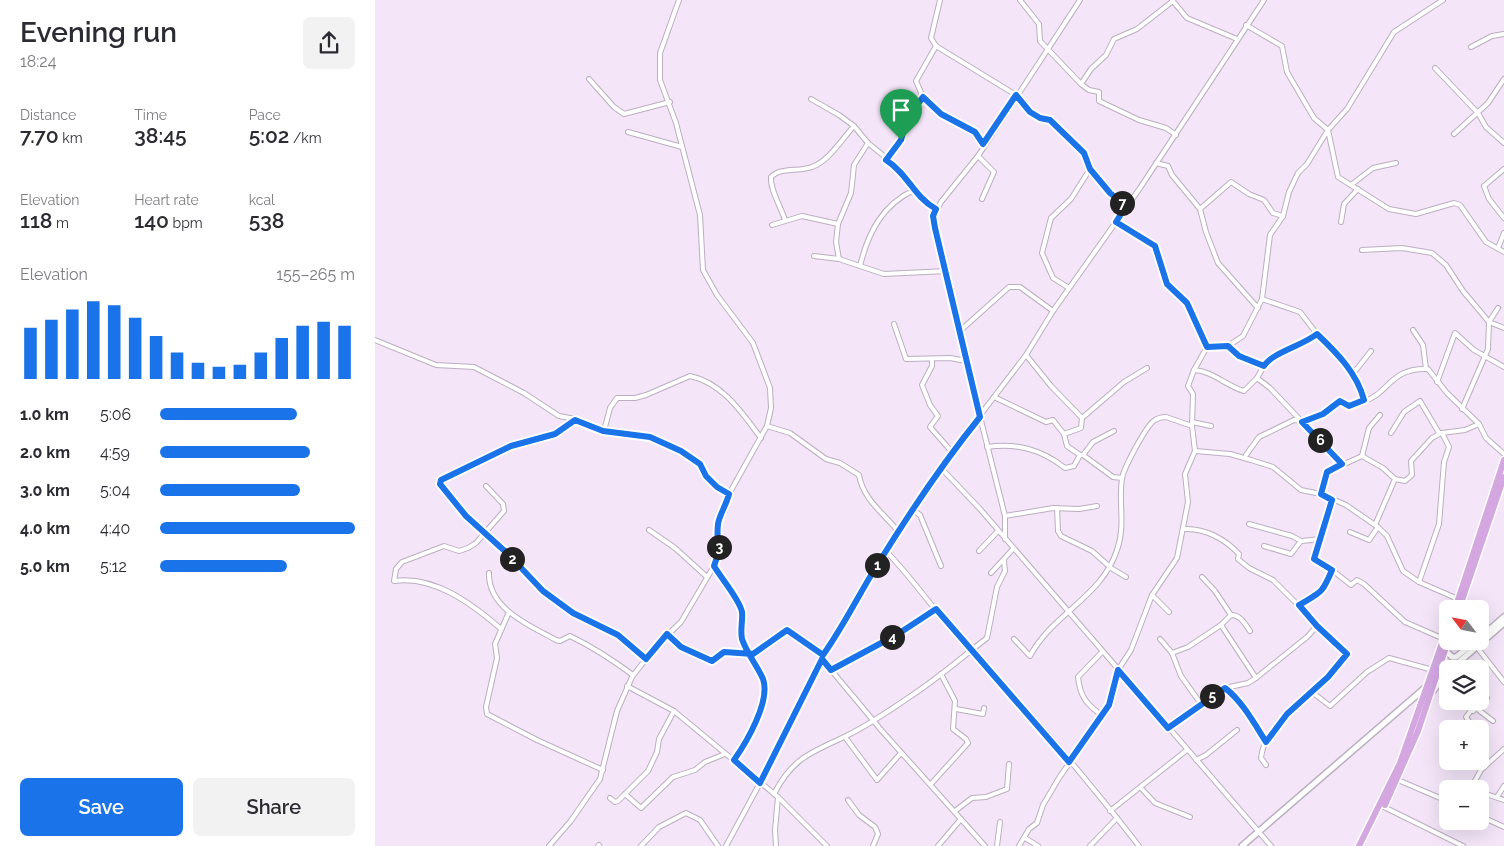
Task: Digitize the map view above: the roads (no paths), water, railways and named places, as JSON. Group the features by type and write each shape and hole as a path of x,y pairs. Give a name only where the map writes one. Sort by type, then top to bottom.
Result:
{"highway":[{"path":"1458,598 1504,460"},
{"path":"1462,600 1504,477"},
{"path":"1359,846 1400,763 1442,650"},
{"path":"1363,846 1398,780 1445,650"}],"street":[{"path":"549,846 587,800 601,779 617,711 633,675 667,634 681,622 714,566 719,548 719,520 725,511 729,494 767,426 771,408 770,388 753,343 717,295 703,270 699,215 670,102 660,80 658,64 660,53 679,0"},
{"path":"940,0 931,38 936,46 1016,95 1030,112 1040,118 1050,120 1084,153 1090,169 1110,193 1126,206"},
{"path":"1020,0 1039,24 1040,41 1049,48 1058,62 1081,84 1089,90 1099,92 1099,101 1139,120 1166,128 1176,135"},
{"path":"1005,539 1005,516 965,360 961,330 933,216 936,209 977,156 983,144 1080,0"},
{"path":"725,846 760,783 823,657 840,630 851,607 898,531 952,452 1026,355 1053,311 1176,135 1264,0"},
{"path":"1081,84 1091,69 1106,55 1114,40 1137,29 1172,1 1187,18 1237,39"},
{"path":"1207,347 1228,346 1243,336 1262,299 1270,235 1283,216 1289,192 1328,130 1347,109 1394,32 1440,1"},
{"path":"1246,25 1281,46 1287,72 1315,118 1328,130 1339,177 1379,204 1397,211 1416,214 1454,203 1460,205 1486,242 1504,252"},
{"path":"1471,48 1492,36 1504,34"},
{"path":"936,46 916,81 923,97 941,114 975,132 983,144"},
{"path":"1435,68 1478,113 1486,127 1504,143"},
{"path":"589,79 614,107 624,114 670,102"},
{"path":"1454,134 1489,103 1504,79"},
{"path":"886,160 901,140 907,119 923,97"},
{"path":"811,99 854,126 886,160 900,169 925,203 936,209"},
{"path":"785,220 777,196 771,186 771,178 780,172 813,167 823,160 854,126"},
{"path":"628,132 682,147"},
{"path":"839,259 836,242 838,224 851,193 854,165 868,143"},
{"path":"977,156 994,172 982,199"},
{"path":"1156,163 1168,166 1200,209 1206,232 1218,263 1258,308"},
{"path":"1351,185 1373,168 1395,163"},
{"path":"1069,288 1053,278 1042,253 1051,218 1071,199 1090,169"},
{"path":"1504,169 1484,186 1489,200 1504,218"},
{"path":"1200,209 1231,182 1255,198 1264,200 1273,213 1283,216"},
{"path":"1341,222 1343,204 1358,189"},
{"path":"860,266 868,236 887,208 899,197 914,190"},
{"path":"772,225 785,220 809,216 817,221 838,224"},
{"path":"1116,222 1155,246 1167,284 1187,303 1207,347"},
{"path":"1498,248 1504,233"},
{"path":"1363,250 1402,248 1432,253 1446,265 1463,291 1489,322 1504,328"},
{"path":"814,256 839,259 884,274 895,275 912,271 947,271"},
{"path":"961,330 1009,287 1020,287 1053,311"},
{"path":"1262,299 1300,312 1317,334 1345,361 1364,400"},
{"path":"1462,409 1489,349 1489,322 1498,308"},
{"path":"894,324 906,359 932,360 950,358 965,360"},
{"path":"1413,330 1423,345 1426,368 1462,409 1479,424 1486,438 1504,454"},
{"path":"1437,382 1455,333 1474,350 1504,367"},
{"path":"1194,370 1207,371 1234,388 1244,391 1257,378 1268,359 1306,343 1317,334"},
{"path":"375,340 436,365 474,367 525,393 559,416 603,431 650,437 681,451 700,464 706,476 717,487 729,494"},
{"path":"1228,346 1239,356 1264,366"},
{"path":"1019,846 1029,829 1037,823 1043,805 1069,762 1095,724 1103,716 1114,692 1118,670 1131,650 1152,595 1177,558 1188,502 1185,474 1195,451 1192,424 1193,394 1188,386 1194,370 1207,347"},
{"path":"1353,375 1371,351"},
{"path":"1026,355 1081,418 1081,428 1064,434"},
{"path":"932,360 932,366 922,385 930,405 938,416 930,427 952,452"},
{"path":"1081,418 1124,382 1147,368"},
{"path":"1246,454 1259,436 1294,420 1302,422 1323,414 1340,401 1349,406 1372,397 1389,382 1407,371 1426,368"},
{"path":"603,431 610,408 617,398 635,398 646,395 690,376 697,378 727,396 761,438"},
{"path":"1257,378 1270,388 1342,464"},
{"path":"994,397 1046,422 1053,420 1064,434 1067,446 1113,477 1122,478"},
{"path":"1391,433 1404,412 1420,401 1449,447 1444,462 1439,524 1419,582"},
{"path":"1362,456 1369,428 1379,415"},
{"path":"1014,639 1030,656 1041,638 1105,577 1118,549 1123,521 1122,478 1131,458 1155,420 1166,417 1192,424 1211,426"},
{"path":"575,420 555,434 511,446 441,480 440,484 466,516 508,554 543,591 573,613 618,635 646,659"},
{"path":"1362,456 1383,468 1395,479 1405,481 1412,475 1411,462 1441,433 1465,430 1479,424"},
{"path":"767,426 790,433 827,458 840,463 859,475 864,491 873,504 898,531"},
{"path":"987,447 1008,445 1049,455 1065,468 1075,466 1093,442 1114,431"},
{"path":"1195,451 1230,454 1273,467 1301,490 1321,494 1346,505 1377,526 1387,536 1399,565 1419,582 1458,598"},
{"path":"1321,494 1327,472 1362,456"},
{"path":"941,468 1069,612 1271,846"},
{"path":"1349,532 1369,540 1377,526 1395,479"},
{"path":"486,486 505,507 502,516 483,533 476,543 468,548 459,550 444,546 402,562 396,570 394,581 402,578 444,589 473,605 502,628"},
{"path":"1332,500 1314,559 1351,585 1357,580 1364,584 1405,622 1439,637"},
{"path":"1005,516 1057,508 1079,510 1097,506"},
{"path":"1057,508 1057,531 1061,536 1092,551 1110,567 1126,577"},
{"path":"913,510 919,515 941,566"},
{"path":"1249,524 1284,533 1301,541 1321,539"},
{"path":"1184,529 1191,528 1226,540 1239,554 1237,559 1249,568 1273,580 1347,654 1312,692 1287,714 1266,742 1261,758 1266,765"},
{"path":"649,530 675,548 707,577"},
{"path":"979,551 998,532"},
{"path":"1264,546 1291,554 1301,541"},
{"path":"991,573 1013,549"},
{"path":"886,551 970,649 1015,697 1139,846"},
{"path":"776,846 776,796 785,776 801,758 816,749 845,737 909,698 958,663 970,649 987,638 990,632 989,618 993,612 997,587 1005,571 1004,561"},
{"path":"714,566 739,603 742,615 741,632 746,652 763,679 764,695 751,733 734,760"},
{"path":"1299,605 1319,595 1324,589 1332,570"},
{"path":"489,573 489,579 495,594 509,612 557,640 571,636 599,654 613,660 633,675"},
{"path":"1202,577 1215,591 1231,615"},
{"path":"1152,595 1169,612"},
{"path":"831,670 898,634 936,609"},
{"path":"509,612 495,644 497,658 486,707 487,714 537,740 575,755 587,764 603,770"},
{"path":"1172,653 1188,647 1221,625 1231,615"},
{"path":"1231,615 1236,615 1244,621 1250,631"},
{"path":"1489,630 1504,617"},
{"path":"1489,634 1504,623"},
{"path":"1221,625 1256,678"},
{"path":"1168,728 1225,688 1256,678 1307,638 1317,626"},
{"path":"667,634 681,647 712,661 724,652 746,652 753,654 787,630 823,657 831,670 872,720 985,846"},
{"path":"1160,640 1172,653 1181,676 1201,704"},
{"path":"1445,650 1452,656 1460,658 1469,650"},
{"path":"1480,650 1504,682"},
{"path":"1102,652 1078,677 1079,689 1087,706 1103,716"},
{"path":"1312,692 1331,706 1367,672 1389,658 1434,671"},
{"path":"931,784 968,743 966,739 953,729 953,713 956,709 954,697 941,674"},
{"path":"1431,693 1439,683"},
{"path":"1242,846 1429,685"},
{"path":"627,686 674,711 776,796 827,846"},
{"path":"1231,693 1234,686"},
{"path":"1225,688 1231,693 1266,742"},
{"path":"956,709 983,714 984,708"},
{"path":"1468,720 1466,717 1476,708 1493,721"},
{"path":"610,798 615,802 651,766 657,752 659,739 674,711"},
{"path":"1196,760 1206,755 1237,730"},
{"path":"845,737 877,780 901,753"},
{"path":"1476,780 1481,770 1504,748"},
{"path":"1110,810 1141,788 1187,750"},
{"path":"625,794 641,808 673,777 695,770 705,762 725,754"},
{"path":"955,811 971,798 986,797 1007,789 1009,764"},
{"path":"1398,780 1439,797"},
{"path":"1497,797 1504,786"},
{"path":"1141,788 1155,803 1190,817"},
{"path":"1489,795 1504,800"},
{"path":"848,800 859,815 875,827 879,834 873,846"},
{"path":"1384,807 1463,846"},
{"path":"641,846 659,827 685,813 701,820 718,846"},
{"path":"1090,846 1117,818"},
{"path":"938,846 961,819"},
{"path":"1489,820 1504,827"},
{"path":"997,846 1000,822"},
{"path":"1025,838 1038,846"}]}
